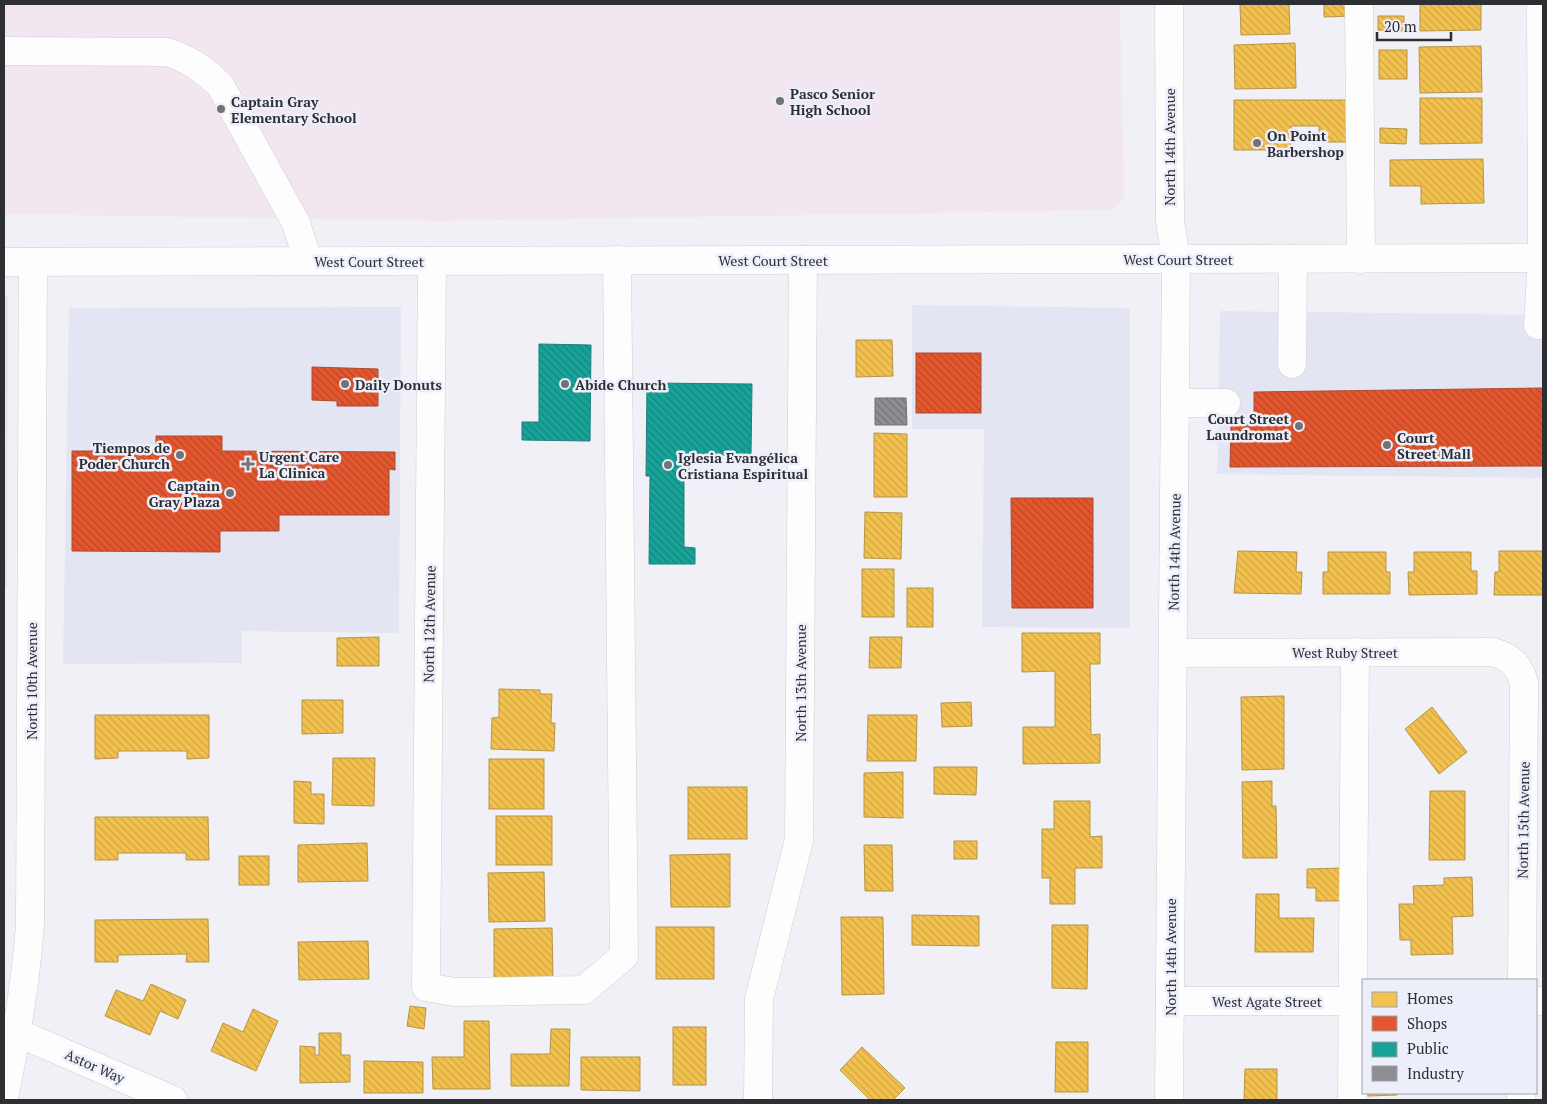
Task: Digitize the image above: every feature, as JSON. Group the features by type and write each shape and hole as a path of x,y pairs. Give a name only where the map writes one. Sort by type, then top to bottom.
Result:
{"street":[{"name":"North 14th Avenue","path":"1168,4 1170,221 1176,259 1169,1100"},
{"path":"1359,4 1361,259"},
{"path":"1538,325 1538,296 1543,258 1541,4"},
{"path":"4,51 167,52 187,59 203,70 220,85 296,223 308,261"},
{"name":"West Court Street","path":"4,262 1543,258"},
{"path":"1292,364 1293,259"},
{"name":"North 12th Avenue","path":"432,261 426,988 454,992 584,990 624,956 617,260"},
{"name":"North 13th Avenue","path":"758,1100 759,998 799,840 803,260"},
{"name":"North 10th Avenue","path":"4,1098 18,1033 26,981 30,924 33,262"},
{"path":"1175,403 1226,403"},
{"path":"1352,1100 1358,1001 1355,652"},
{"name":"West Ruby Street","path":"1173,653 1493,652 1506,655 1514,662"},
{"name":"North 15th Avenue","path":"1514,662 1521,672 1524,684 1522,979"},
{"name":"West Agate Street","path":"1170,1001 1358,1001"},
{"name":"Astor Way","path":"18,1033 173,1100"}],"shaded area":[{"name":"Pasco Senior High School","path":"4,4 1120,4 1124,198 1112,210 440,221 4,214"},
{"path":"4,297 8,297 7,587 4,587"},
{"path":"912,305 1130,308 1130,628 982,627 984,429 912,429"},
{"path":"401,307 399,633 242,631 242,663 63,664 69,308"},
{"path":"1220,311 1543,315 1543,478 1217,474"}],"building: Homes":[{"path":"1240,4 1289,4 1290,34 1241,35"},
{"path":"1324,4 1351,4 1351,16 1324,17"},
{"path":"1420,4 1481,4 1481,30 1420,31"},
{"path":"1378,16 1404,16 1404,31 1378,30"},
{"path":"1295,43 1296,88 1235,89 1234,45"},
{"path":"1481,46 1482,92 1420,93 1419,47"},
{"path":"1379,50 1407,50 1407,79 1379,79"},
{"path":"1420,98 1482,98 1482,143 1420,144"},
{"path":"1234,100 1347,100 1347,142 1319,142 1319,126 1291,126 1291,150 1234,150"},
{"path":"1380,128 1407,129 1406,144 1380,143"},
{"path":"1483,159 1484,203 1421,204 1421,186 1390,186 1390,160"},
{"path":"856,340 892,340 893,376 856,377"},
{"path":"874,433 907,434 907,497 874,497"},
{"path":"865,512 902,513 901,559 864,558"},
{"path":"1238,551 1297,552 1296,572 1302,572 1301,594 1234,593"},
{"path":"1499,551 1543,551 1543,595 1494,595 1495,572 1499,572"},
{"path":"1328,552 1386,552 1386,572 1390,572 1390,594 1323,594 1323,572 1328,572"},
{"path":"1414,552 1471,552 1471,571 1477,571 1477,594 1409,595 1408,572 1414,572"},
{"path":"862,569 894,569 894,617 862,617"},
{"path":"907,588 933,588 933,627 907,627"},
{"path":"1022,633 1100,633 1100,664 1090,664 1091,735 1100,734 1100,763 1023,764 1023,727 1055,727 1055,671 1022,672"},
{"path":"379,637 379,666 337,666 337,638"},
{"path":"870,637 902,637 901,668 869,668"},
{"path":"499,689 540,690 540,694 552,694 551,723 555,723 554,751 491,749 492,718 499,717"},
{"path":"1284,696 1284,769 1242,770 1241,697"},
{"path":"302,700 343,700 343,733 302,734"},
{"path":"971,702 972,726 942,727 941,703"},
{"path":"1432,707 1467,752 1439,774 1405,729"},
{"path":"95,715 209,715 209,758 187,759 187,751 118,751 118,758 95,759"},
{"path":"868,715 917,715 916,761 867,761"},
{"path":"333,758 375,758 374,806 332,805"},
{"path":"489,759 544,759 544,809 489,809"},
{"path":"934,767 977,767 976,795 934,794"},
{"path":"903,772 903,818 864,817 864,773"},
{"path":"294,781 311,782 311,794 324,794 324,824 294,823"},
{"path":"1272,781 1272,806 1276,806 1277,858 1243,858 1242,782"},
{"path":"688,787 747,787 747,839 688,839"},
{"path":"1430,791 1465,791 1465,860 1429,860"},
{"path":"1054,801 1090,801 1090,837 1102,836 1102,868 1075,868 1075,904 1050,904 1050,878 1042,878 1042,829 1054,829"},
{"path":"496,816 552,816 552,865 496,865"},
{"path":"95,817 208,817 209,860 186,860 186,853 118,853 118,860 95,860"},
{"path":"954,841 977,841 977,859 954,859"},
{"path":"367,843 368,881 298,882 298,845"},
{"path":"864,845 892,845 893,891 865,891"},
{"path":"730,854 730,907 671,907 670,855"},
{"path":"239,856 269,856 269,885 239,885"},
{"path":"1342,868 1342,901 1316,901 1316,888 1307,888 1307,869"},
{"path":"544,872 545,921 489,922 488,873"},
{"path":"1472,877 1473,916 1452,917 1453,954 1411,955 1411,940 1400,940 1399,904 1414,904 1413,886 1444,885 1444,878"},
{"path":"1256,894 1279,894 1279,918 1314,918 1313,952 1255,952"},
{"path":"912,915 979,916 979,946 912,945"},
{"path":"841,917 883,917 884,994 842,995"},
{"path":"208,919 209,962 186,962 187,954 118,955 118,962 95,962 95,920"},
{"path":"1052,925 1088,925 1087,989 1052,988"},
{"path":"656,927 714,927 714,979 656,979"},
{"path":"552,928 553,979 494,979 494,929"},
{"path":"368,941 369,979 299,980 298,942"},
{"path":"151,984 186,1000 178,1019 160,1011 150,1035 105,1016 116,990 143,1001"},
{"path":"410,1006 426,1008 424,1029 407,1026"},
{"path":"253,1009 278,1021 256,1071 211,1051 223,1023 243,1032"},
{"path":"464,1021 489,1021 490,1089 433,1089 432,1057 464,1057"},
{"path":"673,1027 706,1027 706,1085 673,1085"},
{"path":"551,1029 570,1029 569,1086 511,1086 511,1054 550,1054"},
{"path":"319,1033 341,1033 341,1055 350,1055 350,1082 300,1083 300,1046 315,1047 315,1055 319,1055"},
{"path":"1056,1042 1088,1042 1088,1092 1055,1092"},
{"path":"862,1047 905,1088 893,1100 868,1100 840,1070"},
{"path":"581,1057 640,1057 640,1091 581,1090"},
{"path":"364,1061 423,1062 423,1093 364,1093"},
{"path":"1245,1069 1277,1069 1277,1100 1244,1100"},
{"path":"1368,1094 1397,1094 1397,1095 1368,1096"}],"building: Shops":[{"path":"916,353 981,353 981,413 916,413"},
{"name":"Daily Donuts","path":"312,367 378,369 378,406 337,406 337,401 312,400"},
{"name":"Court Street Mall","path":"1543,388 1543,466 1230,467 1231,424 1254,424 1254,392"},
{"name":"Captain Gray Plaza","path":"156,436 222,436 222,451 395,452 395,470 389,469 389,515 279,515 279,531 220,531 220,552 72,551 72,451 156,451"},
{"path":"1011,498 1093,498 1093,608 1012,608"}],"building: Public":[{"name":"Abide Church","path":"539,344 591,345 590,441 522,440 522,422 539,422"},
{"name":"Iglesia Evangélica Cristiana Espiritual","path":"647,383 752,384 751,455 689,455 689,477 684,477 684,547 695,548 695,564 649,564 650,476 646,476"}],"building: Industry":[{"path":"875,398 906,398 907,425 875,425"}],"place":[{"name":"Pasco Senior High School","path":"780,101"},
{"name":"Captain Gray Elementary School","path":"221,109"},
{"name":"On Point Barbershop","path":"1257,143"},
{"name":"Daily Donuts","path":"345,384"},
{"name":"Abide Church","path":"565,384"},
{"name":"Court Street Laundromat","path":"1299,426"},
{"name":"Court Street Mall","path":"1387,445"},
{"name":"Tiempos de Poder Church","path":"180,455"},
{"name":"Urgent Care La Clinica","path":"248,464"},
{"name":"Iglesia Evangélica Cristiana Espiritual","path":"668,465"},
{"name":"Captain Gray Plaza","path":"230,493"}]}
